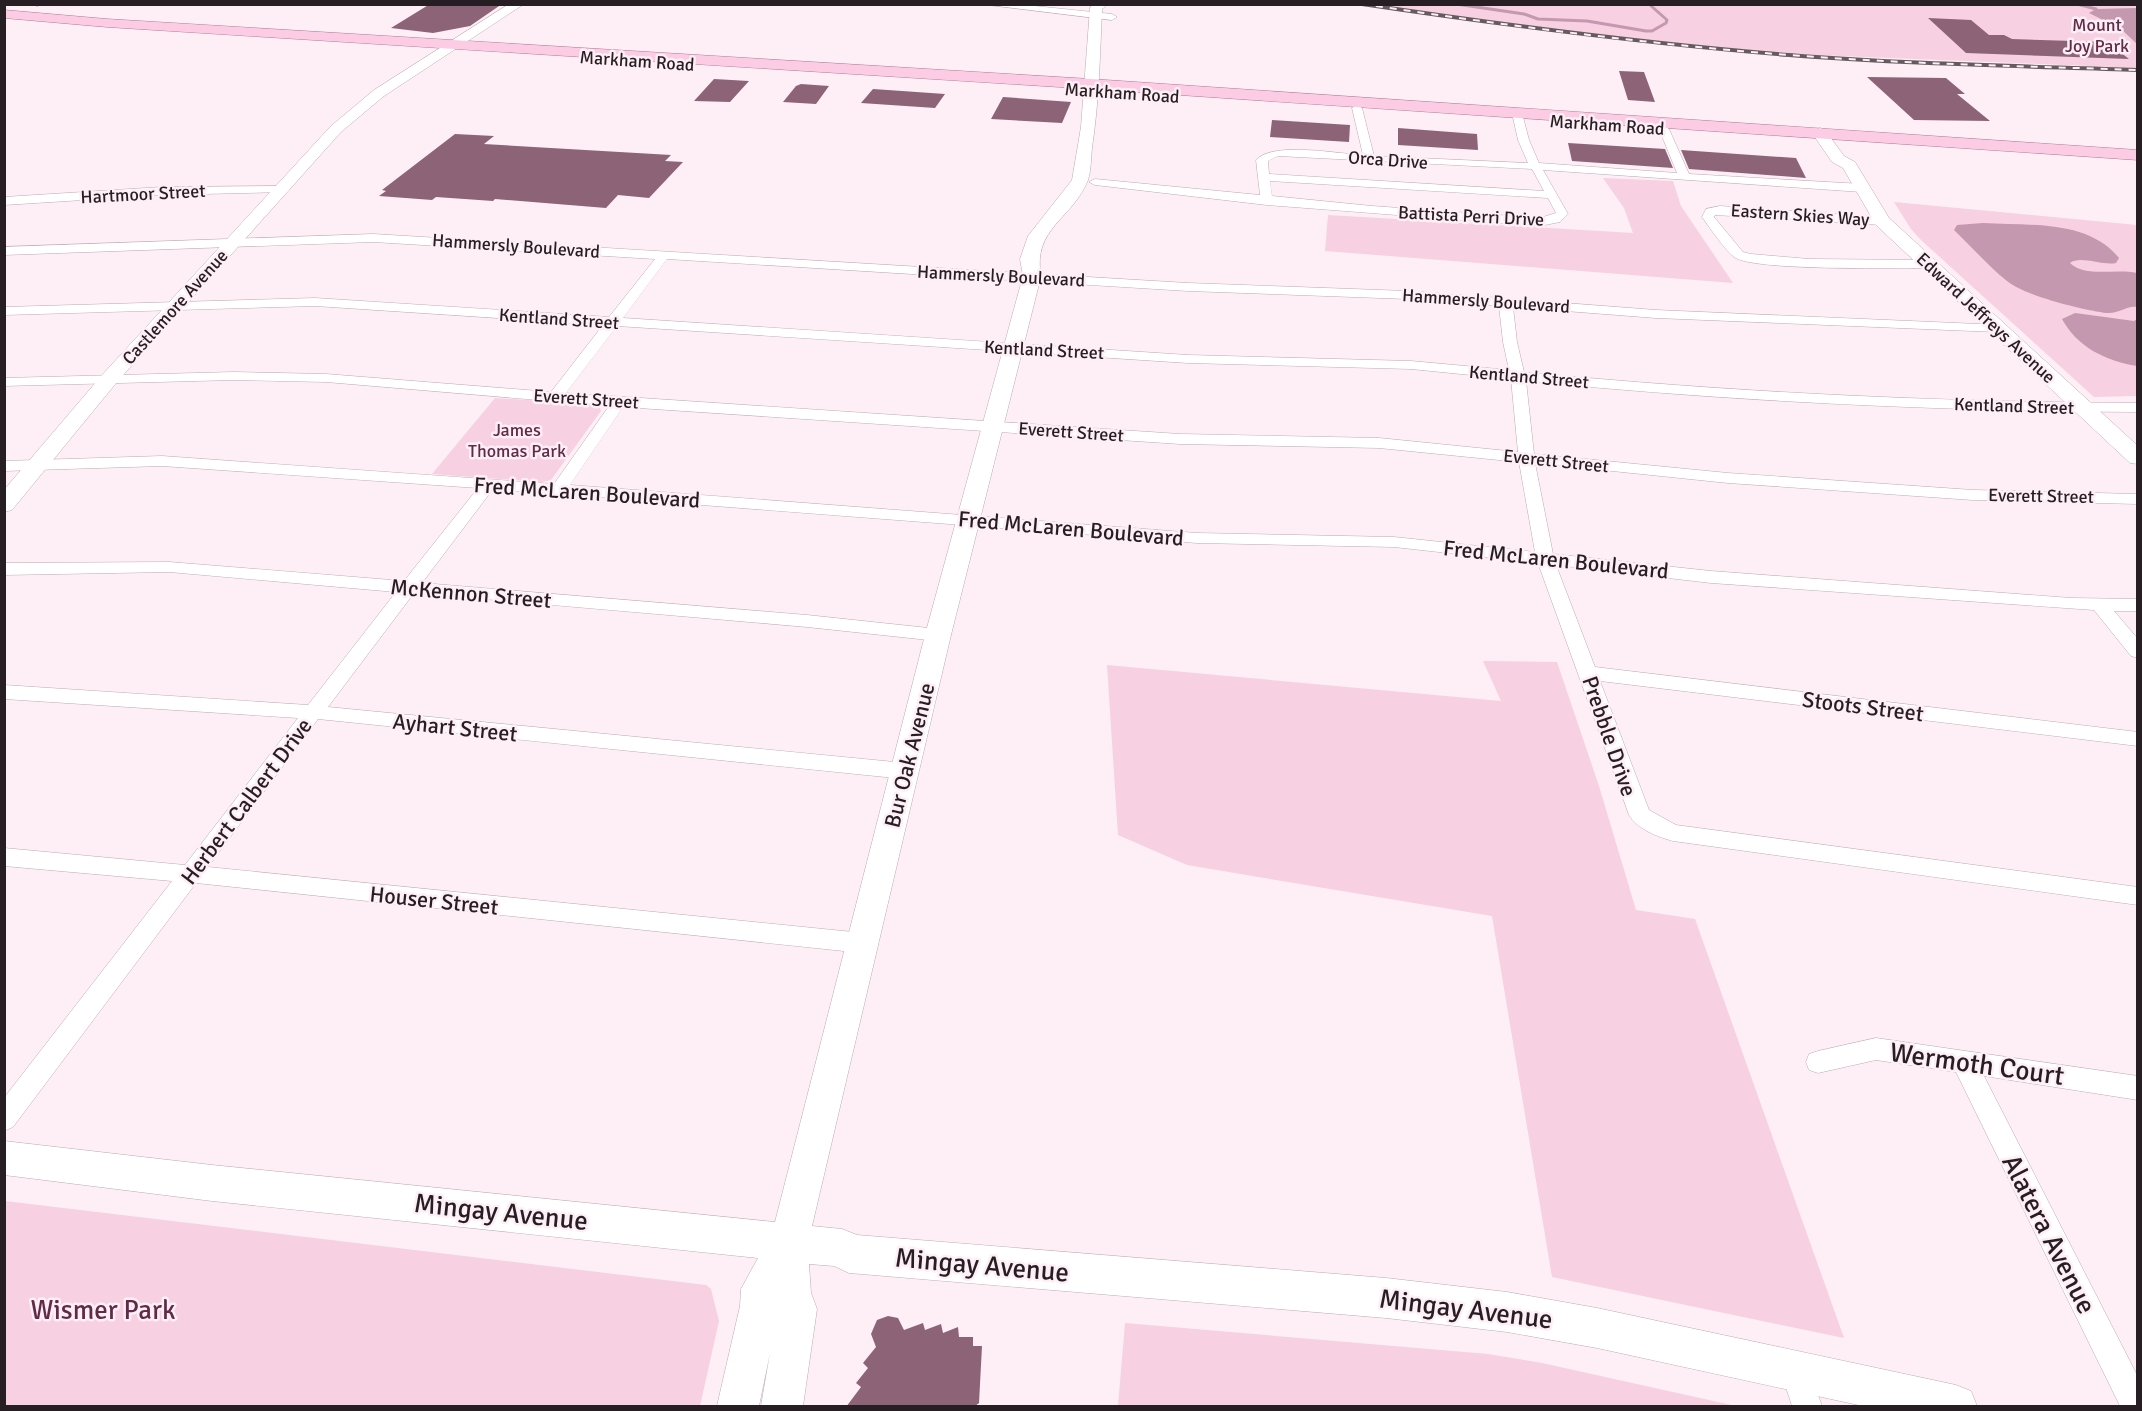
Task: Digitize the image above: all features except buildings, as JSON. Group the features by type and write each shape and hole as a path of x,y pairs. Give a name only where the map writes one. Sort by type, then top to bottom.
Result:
{"main road":[{"name":"Markham Road","path":"4,14 131,27 1100,85 2138,161"},
{"name":"Markham Road","path":"1100,85 1357,108 1517,116 1664,129 2138,155"}],"street":[{"name":"Castlemore Avenue","path":"4,505 40,465 110,378 336,129 518,4"},
{"name":"Castlemore Avenue","path":"457,47 512,16 523,4"},
{"path":"984,4 1112,8 1110,31"},
{"name":"Bur Oak Avenue","path":"1101,8 1100,85 1104,131"},
{"name":"Bur Oak Avenue","path":"782,1407 797,1309 791,1293 789,1242 938,635 994,427 1032,273 1029,259 1037,236 1080,180 1088,128 1100,85"},
{"path":"1357,108 1369,159"},
{"name":"Battista Perri Drive","path":"1095,182 1267,201 1540,222 1556,219 1562,214 1553,195 1534,167 1517,116"},
{"path":"1664,129 1684,176"},
{"name":"Edward Jeffreys Avenue","path":"1831,138 1838,159 1849,165 1882,220 2138,458"},
{"name":"Orca Drive","path":"1265,177 1262,160 1278,153 1534,167 1555,166 1576,170 1862,188"},
{"name":"Bur Oak Avenue","path":"1032,273 1044,261 1056,236 1091,191 1101,164"},
{"path":"1267,201 1265,177 1553,195"},
{"name":"Hartmoor Street","path":"4,201 162,191 283,190"},
{"name":"Eastern Skies Way","path":"1882,220 1720,210 1710,212 1708,217 1739,255 1750,258 1809,263 1928,264"},
{"name":"Hammersly Boulevard","path":"4,251 235,241 383,238 941,273 1032,273 1188,287 1408,295 1506,304 1537,304 1726,317 1997,328"},
{"path":"556,396 664,255"},
{"name":"Kentland Street","path":"4,311 315,302 1188,359 1357,362 1746,395 2083,408 2138,408"},
{"name":"Prebble Drive","path":"1506,304 1510,342 1518,376 1526,457 1545,558 1589,673 1635,807 1640,815 1673,833 2138,896"},
{"name":"Everett Street","path":"4,382 110,378 326,378 619,402 1180,439 1379,443 1650,471 1974,495 2138,499"},
{"path":"558,490 619,402"},
{"name":"Fred McLaren Boulevard","path":"4,466 162,461 969,519 1197,538 1394,542 1711,577 1980,597 2138,605"},
{"name":"Herbert Calbert Drive","path":"4,1119 312,712 488,485"},
{"name":"McKennon Street","path":"4,569 169,567 275,574 408,588 807,621 938,635"},
{"path":"2098,604 2138,652"},
{"name":"Stoots Street","path":"1589,673 2138,739"},
{"name":"Ayhart Street","path":"4,692 312,712 905,771"},
{"name":"Houser Street","path":"4,857 191,874 863,944"},
{"name":"Wermoth Court","path":"1818,1062 1876,1049 2138,1088"},
{"name":"Alatera Avenue","path":"1963,1061 2136,1407"},
{"name":"Mingay Avenue","path":"4,1158 212,1183 842,1248 849,1254 1441,1303 1597,1328 1801,1389 1956,1407"},
{"name":"Bur Oak Avenue","path":"738,1407 760,1306 761,1289 789,1242"}],"green space":[{"name":"Mount Joy Park","path":"1374,5 2137,5 2137,68 1790,54 1592,35"},
{"path":"1603,178 1673,181 1681,206 1733,283 1325,251 1328,215 1633,233 1624,208"},
{"path":"1894,202 2137,225 2137,396 2094,397 1921,240"},
{"name":"James Thomas Park","path":"495,398 589,404 600,408 601,411 551,480 542,482 432,474"},
{"path":"1483,661 1557,662 1599,786 1636,910 1695,919 1844,1338 1552,1277 1492,916 1187,865 1118,835 1107,665 1501,701"},
{"name":"Wismer Park","path":"5,1201 706,1285 711,1289 719,1321 700,1406 5,1406"},
{"path":"1125,1323 1488,1354 1542,1363 1736,1406 1118,1406"}],"shaded area":[{"path":"2137,8 2137,44 2121,29 2089,13 2096,9"},
{"path":"1983,223 2056,227 2091,237 2106,245 2119,258 2116,263 2080,260 2070,263 2084,270 2137,273 2137,307 2107,313 2070,306 2016,287 1993,269 1954,230 1957,225"},
{"path":"2075,313 2134,321 2137,319 2137,366 2114,360 2084,345 2068,329 2062,319"}],"waterway":[{"path":"1456,4 1524,14 1538,19 1587,21 1652,31 1666,23 1667,20 1649,4"},
{"path":"2077,4 2096,9"}],"railway":[{"path":"1362,4 1575,33 1735,51 1876,61 2138,70"}]}
